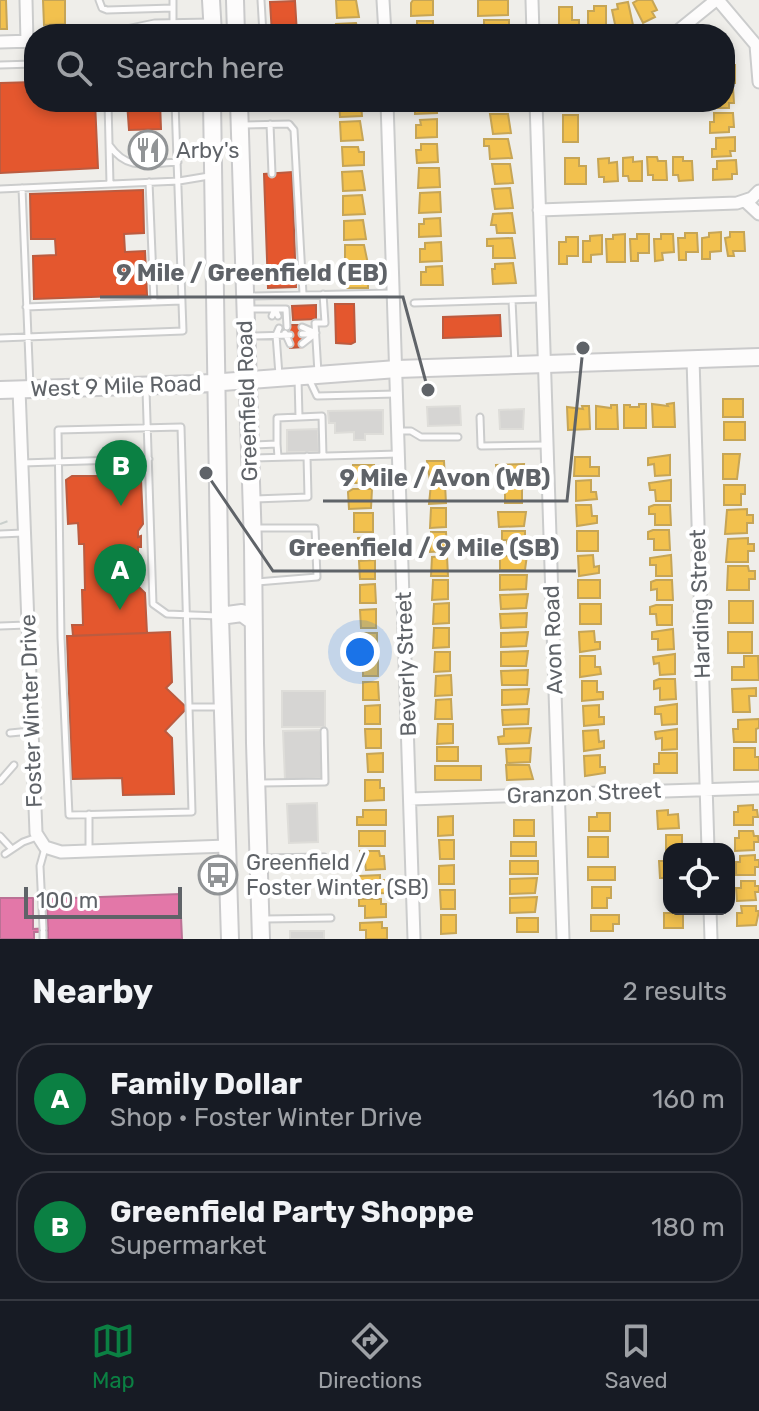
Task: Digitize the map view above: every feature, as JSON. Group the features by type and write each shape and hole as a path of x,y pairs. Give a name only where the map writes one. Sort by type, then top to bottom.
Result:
{"main road":[{"path":"211,0 213,24"},
{"path":"235,0 236,24"},
{"name":"Greenfield Road","path":"212,112 220,616 230,939"},
{"path":"216,112 224,121 239,122"},
{"name":"Greenfield Road","path":"239,112 253,545 261,939"},
{"path":"214,183 232,186 242,194"},
{"name":"West 9 Mile Road","path":"0,390 217,382 397,369 759,357"},
{"path":"221,543 239,548 253,545"},
{"path":"220,616 242,613 253,621"},
{"path":"227,846 238,846 248,851 252,939"},
{"path":"228,882 239,896 240,939"}],"street":[{"path":"26,0 29,24"},
{"path":"383,0 384,24"},
{"path":"532,0 533,24"},
{"path":"687,24 717,0 756,45 759,82"},
{"path":"0,42 24,42"},
{"name":"Beverly Street","path":"387,112 414,939"},
{"name":"Avon Road","path":"536,112 563,939"},
{"path":"539,210 745,201 759,191"},
{"path":"745,201 759,214"},
{"name":"Harding Street","path":"693,359 708,843"},
{"name":"Foster Winter Drive","path":"24,389 21,463 35,827 42,842"},
{"name":"Granzon Street","path":"410,799 759,788"},
{"path":"42,842 61,852 227,846"},
{"path":"710,915 711,939"}],"lane":[{"path":"99,0 102,8 107,10 173,8"},
{"path":"173,0 173,24"},
{"path":"261,0 262,24"},
{"path":"0,65 24,64"},
{"path":"108,112 110,184"},
{"path":"0,338 183,331 176,112"},
{"path":"239,122 289,124 294,130 303,294"},
{"path":"270,124 272,174"},
{"path":"110,145 127,164 178,162"},
{"path":"0,189 179,181 214,183"},
{"path":"149,182 154,302"},
{"path":"22,188 28,337 24,389"},
{"path":"245,303 278,291 303,294 394,293"},
{"path":"299,417 316,333 315,323 325,323 323,294"},
{"path":"414,303 542,299"},
{"path":"512,300 515,365"},
{"path":"26,307 182,301"},
{"path":"245,303 275,313 286,309 290,344"},
{"path":"276,328 279,376"},
{"path":"302,330 316,333"},
{"path":"246,336 276,335 288,331"},
{"path":"302,344 316,333"},
{"path":"307,374 317,396 398,394"},
{"path":"146,385 153,604 167,614 220,616"},
{"path":"278,457 277,418 322,416 323,456"},
{"path":"480,417 481,446 547,445"},
{"path":"181,427 192,812 69,815 61,638 58,430 148,429 181,427"},
{"path":"398,431 411,431 421,437 458,437"},
{"path":"249,451 277,444"},
{"path":"249,451 278,457 400,454"},
{"path":"250,500 308,497 307,456"},
{"path":"21,463 149,459"},
{"path":"252,528 315,528 317,577 252,582"},
{"path":"0,534 26,533"},
{"path":"0,626 29,625"},
{"path":"189,707 223,707"},
{"path":"10,733 32,731"},
{"path":"257,783 325,782 324,731"},
{"path":"0,781 14,765"},
{"path":"89,814 90,851"},
{"path":"0,836 11,848"},
{"path":"5,854 11,848 42,842 43,933"},
{"path":"259,858 324,857"},
{"path":"260,920 331,918"}],"path":[{"path":"0,524 8,521"}],"building: Homes":[{"path":"0,0 6,0 7,29 0,29"},
{"path":"43,0 65,0 65,24 44,24"},
{"path":"336,0 356,0 359,17 337,18"},
{"path":"413,0 433,0 433,15 411,16"},
{"path":"478,0 508,0 508,15 478,16"},
{"path":"652,0 657,10 652,12 655,17 643,23 633,3"},
{"path":"628,2 633,24 615,24 612,10 618,9 617,4"},
{"path":"594,6 606,6 606,24 588,24 588,11 594,11"},
{"path":"559,7 572,7 572,20 579,20 579,24 559,24"},
{"path":"484,20 509,20 509,24 484,24"},
{"path":"417,21 433,21 433,24 417,24"},
{"path":"340,112 362,112 362,116 340,117"},
{"path":"714,113 733,113 734,127 729,127 729,132 710,133"},
{"path":"490,114 508,114 511,133 493,134"},
{"path":"563,115 578,115 578,142 563,142"},
{"path":"437,119 437,137 416,138 416,125 421,125 420,120"},
{"path":"360,121 363,140 341,141 340,122"},
{"path":"735,137 735,151 730,151 731,156 712,157 716,138"},
{"path":"484,139 508,139 512,158 490,159 489,146 484,146"},
{"path":"421,144 437,144 438,162 417,163 416,150 421,150"},
{"path":"342,147 358,147 359,152 364,152 364,165 343,166"},
{"path":"633,157 633,162 642,161 642,181 629,181 628,176 623,176 623,158"},
{"path":"647,157 666,161 667,180 653,180 653,175 648,175"},
{"path":"673,157 692,161 693,180 679,181 678,175 673,175"},
{"path":"565,158 579,158 579,166 586,166 586,184 565,184"},
{"path":"609,158 609,163 617,162 618,181 604,182 604,177 599,177 598,159"},
{"path":"736,160 737,174 732,174 732,179 713,180 717,161"},
{"path":"492,164 510,164 513,183 495,184"},
{"path":"419,168 439,168 440,187 418,188"},
{"path":"362,171 365,190 343,191 342,172"},
{"path":"510,188 513,208 495,209 492,189"},
{"path":"440,192 441,212 419,213 420,193"},
{"path":"362,195 365,214 343,215 343,196"},
{"path":"512,213 515,233 497,233 496,225 491,225 493,214"},
{"path":"440,218 441,236 419,237 419,224 424,224 424,219"},
{"path":"363,220 366,239 344,240 344,221"},
{"path":"721,232 721,251 710,252 710,259 702,259 702,238 709,237 709,233"},
{"path":"730,232 744,232 745,251 733,251 734,256 728,256 725,238 730,237"},
{"path":"685,233 697,233 698,252 686,252 686,260 679,260 678,238 685,238"},
{"path":"625,234 625,262 607,262 606,239"},
{"path":"637,234 649,234 649,253 638,253 638,261 631,261 630,239 637,239"},
{"path":"661,234 673,234 674,252 662,253 663,260 655,261 654,239 661,239"},
{"path":"602,235 602,254 591,255 591,262 583,262 583,241 590,241 590,236"},
{"path":"566,237 578,237 578,256 567,256 567,264 559,264 559,242 566,242"},
{"path":"512,238 515,258 493,258 493,246 487,246 487,239"},
{"path":"441,242 442,261 420,262 420,249 425,249 425,243"},
{"path":"345,245 364,245 368,264 345,265"},
{"path":"513,263 516,283 493,284 492,269 495,269 495,264"},
{"path":"442,266 443,285 421,285 421,272 426,272 426,267"},
{"path":"363,269 363,274 368,274 368,288 347,288 346,270"},
{"path":"723,399 743,399 743,417 723,417"},
{"path":"674,403 675,427 653,427 652,404 668,406"},
{"path":"639,404 646,404 646,428 624,428 624,405 639,407"},
{"path":"611,405 617,405 618,429 596,429 596,406 611,408"},
{"path":"582,406 589,406 590,429 568,430 567,407 583,409"},
{"path":"724,422 745,422 745,440 724,440"},
{"path":"723,454 740,454 737,479 723,479"},
{"path":"670,455 670,475 655,476 654,464 648,465 648,458"},
{"path":"575,457 590,457 590,467 599,467 599,476 574,476"},
{"path":"427,461 444,461 445,480 430,481"},
{"path":"524,464 522,479 497,479 496,465"},
{"path":"353,465 374,465 372,483 354,483"},
{"path":"591,480 591,492 596,492 597,499 576,501 576,481"},
{"path":"671,480 671,501 656,501 655,490 650,490 649,483"},
{"path":"431,484 445,484 446,503 429,504"},
{"path":"501,484 522,484 522,503 505,503 505,491 501,491"},
{"path":"724,485 745,485 741,505 724,505"},
{"path":"372,489 371,508 349,509 348,492"},
{"path":"576,505 591,505 592,516 597,516 597,523 577,526"},
{"path":"670,505 671,525 655,525 655,514 649,514 649,507"},
{"path":"431,508 446,508 446,527 430,528"},
{"path":"747,509 747,515 753,515 753,523 747,523 747,533 725,534 727,510"},
{"path":"498,512 526,512 524,526 499,527"},
{"path":"354,513 373,513 373,532 354,532"},
{"path":"669,530 670,550 654,550 654,539 648,539 648,532"},
{"path":"502,531 525,531 525,551 507,551 507,540 502,540"},
{"path":"577,531 598,531 598,551 577,551"},
{"path":"431,532 446,532 447,551 430,552"},
{"path":"373,537 373,556 358,556 358,538"},
{"path":"748,538 748,544 754,544 754,551 748,551 748,562 726,562 728,539"},
{"path":"527,555 525,570 500,570 500,556"},
{"path":"593,555 594,567 599,566 599,573 579,576 578,556"},
{"path":"671,555 672,576 656,576 656,565 650,565 650,558"},
{"path":"447,556 448,576 431,576 432,557"},
{"path":"375,560 375,579 360,579 359,561"},
{"path":"728,566 748,566 749,571 755,571 755,579 749,579 749,590 727,590"},
{"path":"500,575 527,575 526,589 500,590"},
{"path":"433,580 448,580 448,599 432,600"},
{"path":"578,580 600,580 600,598 578,598"},
{"path":"672,580 673,600 657,600 657,589 651,590 651,582"},
{"path":"375,584 376,603 360,603 360,585"},
{"path":"528,594 526,608 501,609 500,595"},
{"path":"729,601 753,601 753,623 729,623"},
{"path":"449,603 449,623 433,624 434,604"},
{"path":"580,604 601,604 601,624 580,624"},
{"path":"672,605 672,625 657,625 656,614 650,614 650,607"},
{"path":"376,609 376,628 361,628 360,610"},
{"path":"527,613 526,627 501,628 500,614"},
{"path":"434,628 449,628 449,647 433,648"},
{"path":"673,629 674,649 658,650 658,639 652,639 652,632"},
{"path":"594,631 595,642 600,642 600,649 580,652 579,632"},
{"path":"528,632 526,646 501,647 501,633"},
{"path":"728,632 752,632 752,653 728,653"},
{"path":"361,633 377,633 377,652 362,652"},
{"path":"528,651 526,666 501,666 501,652"},
{"path":"435,652 450,652 450,671 434,672"},
{"path":"675,654 675,674 660,675 659,663 654,664 653,657"},
{"path":"580,656 595,656 595,667 600,667 601,674 580,677"},
{"path":"744,656 758,656 759,680 732,680 732,667 744,667"},
{"path":"363,657 378,657 378,676 363,676"},
{"path":"528,670 527,685 502,685 501,671"},
{"path":"451,675 452,695 435,696 436,676"},
{"path":"675,679 676,699 660,700 660,688 654,689 654,681"},
{"path":"582,681 597,681 597,692 603,692 603,699 582,701"},
{"path":"363,682 378,682 379,700 363,700"},
{"path":"756,688 756,696 749,696 750,712 733,712 732,689"},
{"path":"529,689 527,704 502,705 502,690"},
{"path":"451,699 452,719 435,719 436,700"},
{"path":"677,704 677,724 662,725 661,714 655,714 655,707"},
{"path":"380,705 380,724 365,724 365,706"},
{"path":"599,705 599,717 604,717 604,724 584,726 583,706"},
{"path":"529,709 528,724 503,725 502,710"},
{"path":"759,719 756,742 734,742 733,729 738,729 738,720"},
{"path":"438,724 453,724 453,743 437,744"},
{"path":"531,728 529,743 499,744 498,737 504,736 504,729"},
{"path":"365,729 381,729 381,748 366,748"},
{"path":"677,729 677,749 662,750 662,738 656,739 655,732"},
{"path":"598,730 599,742 604,741 604,748 584,751 583,731"},
{"path":"437,747 458,747 458,761 437,761"},
{"path":"531,748 530,762 507,763 506,749"},
{"path":"734,748 755,748 759,770 734,770"},
{"path":"383,753 383,772 368,772 367,754"},
{"path":"659,753 677,753 677,773 654,773 654,764 659,764"},
{"path":"600,755 600,767 605,767 605,773 585,776 584,756"},
{"path":"506,765 529,765 533,779 507,780"},
{"path":"435,766 481,766 481,780 435,780"},
{"path":"365,780 380,780 384,800 365,801"},
{"path":"753,805 758,817 753,817 753,825 734,825 734,812 738,812 738,806"},
{"path":"363,810 386,810 386,825 357,825 357,817 363,817"},
{"path":"668,810 668,815 678,814 679,828 658,829 657,811"},
{"path":"597,813 610,813 610,831 589,831 589,817 597,817"},
{"path":"453,816 453,835 438,836 438,817"},
{"path":"514,820 534,820 534,836 514,836"},
{"path":"359,831 385,831 385,846 359,846"},
{"path":"739,831 753,831 759,842 754,842 754,850 735,851 735,838 739,838"},
{"path":"666,835 682,835 682,843 666,843"},
{"path":"588,837 608,837 608,857 588,857"},
{"path":"439,840 454,840 454,859 440,859"},
{"path":"511,842 536,842 536,856 511,856"},
{"path":"360,851 379,851 380,856 384,856 385,869 366,870 365,863 361,863"},
{"path":"755,855 759,867 755,867 755,875 736,875 736,862 740,862 740,856"},
{"path":"510,861 538,861 538,874 510,874"},
{"path":"659,861 663,861 663,878 660,878"},
{"path":"454,865 454,884 439,884 439,866"},
{"path":"588,867 615,867 615,880 588,880"},
{"path":"380,875 380,880 385,880 386,893 365,894 364,882 359,883 359,876"},
{"path":"537,878 535,893 510,894 510,879"},
{"path":"741,881 755,881 755,886 759,886 759,892 755,892 756,900 737,901 736,888 741,888"},
{"path":"592,887 611,887 607,908 592,908"},
{"path":"440,890 455,890 455,909 441,909"},
{"path":"537,897 535,912 510,913 510,898"},
{"path":"359,899 381,899 381,904 386,904 386,917 365,918 365,906 359,906"},
{"path":"741,906 756,906 756,911 759,911 756,925 737,926 737,913 742,913"},
{"path":"441,915 456,915 456,933 441,934"},
{"path":"591,915 619,915 619,924 613,924 613,931 591,931"},
{"path":"664,915 683,915 683,928 664,928"},
{"path":"517,918 538,918 538,932 517,932"},
{"path":"382,922 382,928 387,928 387,939 366,939 366,930 360,930 360,923"}],"building: Shops":[{"path":"295,1 296,24 271,24 270,2"},
{"path":"24,82 24,112 95,112 98,168 0,173 0,83"},
{"path":"128,112 160,112 161,129 129,130"},
{"path":"163,141 164,158 132,159 131,142"},
{"path":"292,172 296,287 268,288 264,174"},
{"path":"143,190 144,233 124,234 125,252 145,251 147,295 34,299 33,256 56,255 55,239 31,239 30,194"},
{"path":"335,304 354,304 355,342 351,344 336,343"},
{"path":"316,305 316,319 293,320 292,306"},
{"path":"500,315 501,336 443,338 443,317"},
{"path":"289,325 302,325 303,347 290,348"},
{"path":"72,476 137,476 141,480 143,524 138,531 141,547 138,547 138,570 143,570 143,580 138,580 138,586 145,593 147,633 73,636 72,625 83,625 82,590 85,590 84,544 79,544 78,523 68,524 66,480"},
{"path":"170,632 172,682 166,688 187,708 165,731 172,738 174,794 123,795 122,778 72,779 67,636"}],"building: Health":[{"path":"180,894 182,939 48,939 47,899"},
{"path":"0,898 33,898 33,929 48,928 48,932 34,932 34,939 0,939"}],"building: Other":[{"path":"460,406 461,425 428,426 427,407"},
{"path":"524,409 523,429 500,429 499,410"},
{"path":"383,410 383,434 365,434 365,440 354,440 354,432 335,433 335,423 329,423 328,411"},
{"path":"318,429 319,452 287,452 287,430"},
{"path":"282,691 325,691 325,727 282,727"},
{"path":"320,730 322,778 285,780 283,731"},
{"path":"317,803 318,842 289,843 287,804"},
{"path":"290,931 324,931 324,939 290,939"}],"place":[{"name":"Arby's","path":"148,150"},
{"name":"9 Mile / Avon (WB)","path":"583,348"},
{"name":"9 Mile / Greenfield (EB)","path":"428,390"},
{"name":"Greenfield / 9 Mile (SB)","path":"206,473"},
{"name":"Greenfield Party Shoppe","path":"121,506"},
{"name":"Family Dollar","path":"120,610"},
{"name":"Greenfield / Foster Winter (SB)","path":"218,875"}]}
